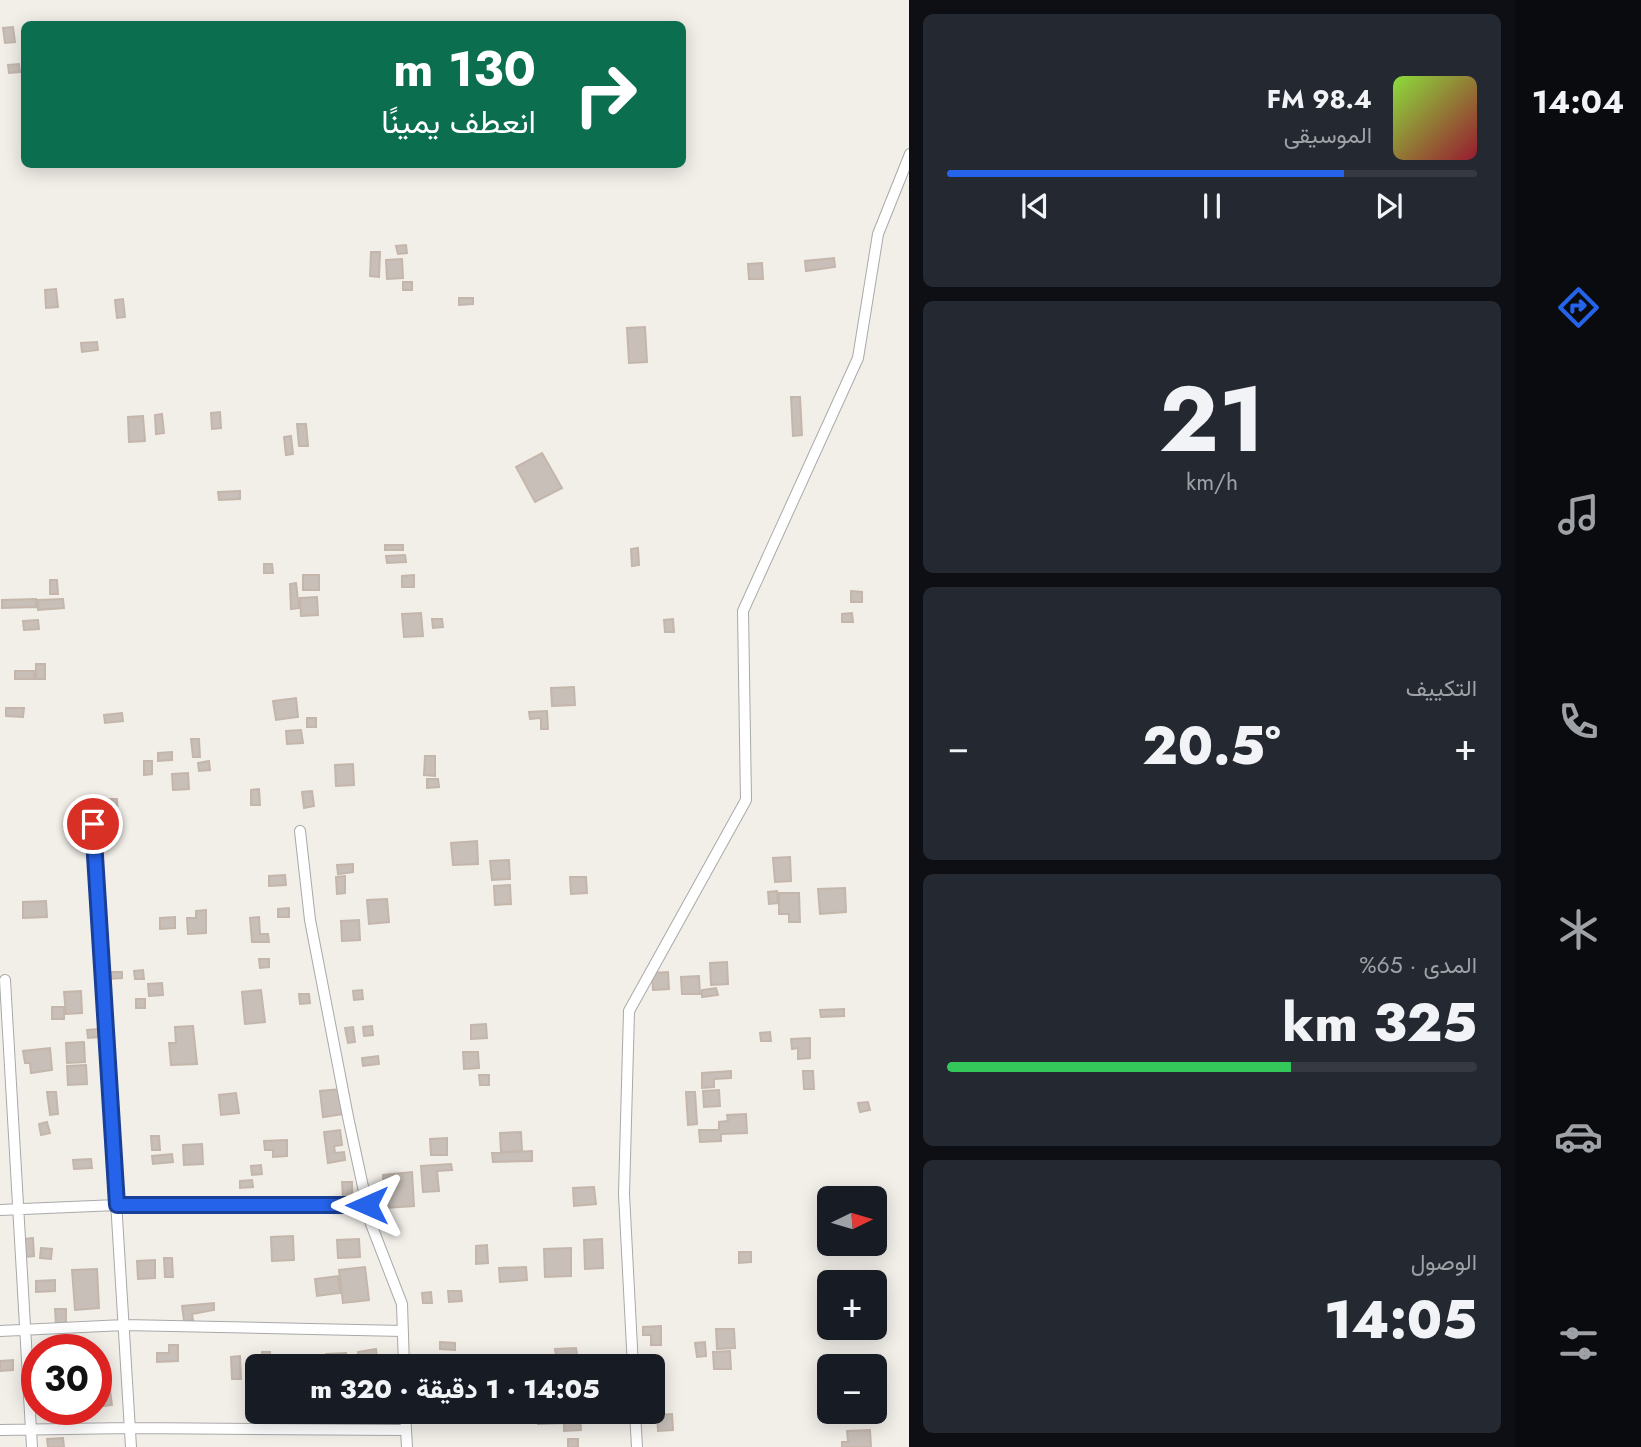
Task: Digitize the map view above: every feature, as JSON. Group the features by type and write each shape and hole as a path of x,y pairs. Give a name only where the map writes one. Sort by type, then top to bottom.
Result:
{"street":[{"path":"632,1354 624,1194 629,1011 746,800 743,611 858,358 878,234 909,155"},
{"path":"93,824 131,1447"},
{"path":"300,831 310,920 348,1117 371,1224 402,1304 404,1354"},
{"path":"5,980 6,1099 18,1209 32,1447"},
{"path":"0,1210 117,1205 367,1205"},
{"path":"0,1331 124,1325 403,1331"},
{"path":"406,1424 407,1447"},
{"path":"636,1424 637,1447"},
{"path":"0,1430 406,1430"}],"building":[{"path":"13,27 15,42 5,43 3,28"},
{"path":"19,64 20,72 9,73 8,65"},
{"path":"406,245 407,253 398,254 396,246"},
{"path":"371,252 380,252 379,277 370,276"},
{"path":"834,258 835,267 806,271 805,261"},
{"path":"402,259 403,278 387,279 386,260"},
{"path":"762,263 763,279 749,279 748,264"},
{"path":"403,282 412,282 412,290 403,290"},
{"path":"56,289 58,307 46,308 45,290"},
{"path":"459,298 473,298 473,304 459,305"},
{"path":"123,299 125,317 117,318 115,300"},
{"path":"645,327 647,362 629,363 627,328"},
{"path":"97,342 98,350 82,352 81,343"},
{"path":"791,397 800,397 802,435 793,436"},
{"path":"220,412 221,428 212,429 211,413"},
{"path":"162,414 164,433 156,434 155,415"},
{"path":"143,416 145,441 129,442 128,417"},
{"path":"297,424 306,424 308,446 299,446"},
{"path":"291,436 293,454 286,455 284,437"},
{"path":"542,453 562,488 535,502 516,467"},
{"path":"240,491 240,499 219,500 218,492"},
{"path":"385,545 403,545 403,550 385,550"},
{"path":"638,548 639,565 632,566 631,549"},
{"path":"405,555 406,562 387,563 386,556"},
{"path":"264,564 272,564 273,573 264,573"},
{"path":"303,575 319,575 319,590 303,590"},
{"path":"414,575 414,587 402,587 402,576"},
{"path":"50,580 57,580 58,594 50,594"},
{"path":"296,583 299,608 291,609 290,584"},
{"path":"851,591 862,592 862,602 851,602"},
{"path":"317,597 318,615 301,616 300,598"},
{"path":"36,599 36,607 2,608 2,600"},
{"path":"63,599 64,608 38,610 38,600"},
{"path":"421,613 423,636 404,637 402,614"},
{"path":"852,613 853,622 842,622 842,614"},
{"path":"432,619 442,619 443,627 433,628"},
{"path":"673,619 674,632 665,632 664,620"},
{"path":"38,620 39,629 24,630 23,621"},
{"path":"36,664 45,664 45,679 36,679"},
{"path":"15,671 34,671 34,679 15,679"},
{"path":"574,687 575,705 552,706 551,688"},
{"path":"296,698 298,717 276,720 273,701"},
{"path":"6,708 24,708 23,717 6,716"},
{"path":"547,711 548,729 541,729 541,718 530,719 529,712"},
{"path":"122,713 123,721 105,723 104,715"},
{"path":"307,718 316,718 316,727 307,727"},
{"path":"301,730 303,743 287,744 286,731"},
{"path":"191,739 199,739 200,757 193,757"},
{"path":"172,752 172,760 158,761 158,753"},
{"path":"425,756 435,756 435,776 424,775"},
{"path":"144,761 152,761 152,774 144,775"},
{"path":"209,761 210,770 199,771 198,763"},
{"path":"353,764 354,785 336,786 335,765"},
{"path":"188,773 189,789 173,790 172,774"},
{"path":"427,779 438,779 439,787 427,788"},
{"path":"259,789 260,805 251,805 251,790"},
{"path":"312,791 314,806 304,808 302,792"},
{"path":"108,799 117,799 118,820 110,821"},
{"path":"477,841 478,864 453,865 451,843"},
{"path":"790,857 791,881 775,882 773,858"},
{"path":"509,860 510,879 492,880 490,861"},
{"path":"353,864 353,872 338,874 337,865"},
{"path":"285,875 286,885 269,886 269,876"},
{"path":"345,876 345,893 337,894 336,877"},
{"path":"570,877 586,877 587,893 571,894"},
{"path":"510,885 511,904 495,905 494,886"},
{"path":"845,888 846,912 820,914 818,889"},
{"path":"777,891 778,903 769,904 768,892"},
{"path":"779,893 799,893 800,922 789,922 789,914 779,914"},
{"path":"387,899 389,922 369,924 367,900"},
{"path":"46,901 47,917 23,918 23,902"},
{"path":"289,908 289,917 278,917 278,909"},
{"path":"206,910 206,933 188,934 187,918 196,918 196,911"},
{"path":"175,917 175,928 160,929 160,918"},
{"path":"259,917 260,934 268,934 269,942 252,942 250,918"},
{"path":"359,920 360,940 342,941 341,921"},
{"path":"259,959 269,959 269,967 260,968"},
{"path":"727,962 728,984 711,985 710,963"},
{"path":"143,970 144,979 135,979 134,971"},
{"path":"108,972 122,972 122,978 108,979"},
{"path":"668,972 669,989 653,990 652,973"},
{"path":"699,976 700,994 682,994 681,977"},
{"path":"162,983 163,995 149,996 148,984"},
{"path":"716,988 718,995 702,997 702,990"},
{"path":"261,990 265,1022 245,1024 242,992"},
{"path":"362,990 363,999 354,1000 353,991"},
{"path":"81,991 82,1013 66,1014 64,992"},
{"path":"299,994 309,994 310,1003 300,1004"},
{"path":"136,999 145,999 145,1008 136,1008"},
{"path":"52,1007 64,1007 64,1019 52,1019"},
{"path":"844,1009 844,1016 821,1017 820,1010"},
{"path":"486,1024 487,1038 471,1039 471,1025"},
{"path":"193,1026 197,1064 171,1065 169,1043 176,1043 175,1027"},
{"path":"372,1026 373,1035 364,1036 363,1027"},
{"path":"353,1027 355,1042 348,1043 345,1028"},
{"path":"99,1029 99,1037 88,1038 87,1030"},
{"path":"770,1032 771,1041 761,1041 760,1033"},
{"path":"810,1038 810,1058 798,1059 798,1048 792,1049 791,1039"},
{"path":"84,1042 85,1062 67,1063 66,1043"},
{"path":"50,1048 52,1070 31,1073 30,1063 25,1063 23,1051"},
{"path":"463,1052 478,1052 479,1068 464,1069"},
{"path":"378,1056 379,1064 363,1066 362,1058"},
{"path":"86,1065 87,1084 68,1085 67,1066"},
{"path":"731,1071 731,1078 714,1079 714,1087 702,1088 702,1073"},
{"path":"803,1071 813,1071 814,1089 804,1089"},
{"path":"479,1075 489,1075 489,1085 480,1085"},
{"path":"341,1089 344,1114 323,1117 320,1091"},
{"path":"719,1090 720,1106 704,1107 703,1091"},
{"path":"47,1092 56,1092 58,1114 50,1115"},
{"path":"686,1092 695,1092 697,1124 688,1125"},
{"path":"236,1093 239,1113 221,1115 219,1095"},
{"path":"868,1102 870,1110 860,1112 858,1103"},
{"path":"746,1114 747,1133 721,1134 721,1141 700,1142 699,1130 719,1130 719,1122 728,1121 727,1115"},
{"path":"47,1122 50,1133 41,1135 39,1124"},
{"path":"340,1130 342,1145 334,1146 335,1153 344,1152 345,1160 328,1163 324,1132"},
{"path":"521,1132 522,1151 501,1152 500,1133"},
{"path":"151,1136 159,1136 160,1150 152,1150"},
{"path":"447,1138 447,1155 431,1155 430,1139"},
{"path":"287,1140 287,1156 273,1157 273,1150 265,1150 264,1141"},
{"path":"202,1144 203,1164 184,1165 183,1145"},
{"path":"532,1151 532,1161 493,1162 492,1153"},
{"path":"172,1154 173,1162 153,1164 152,1156"},
{"path":"91,1159 92,1168 74,1169 73,1160"},
{"path":"451,1164 452,1170 437,1171 439,1191 423,1192 421,1166"},
{"path":"261,1165 262,1174 252,1175 251,1166"},
{"path":"412,1172 414,1206 385,1208 383,1175"},
{"path":"252,1180 253,1187 240,1188 240,1181"},
{"path":"342,1182 352,1182 352,1196 343,1197"},
{"path":"594,1187 596,1204 574,1206 573,1188"},
{"path":"293,1236 294,1260 272,1261 271,1237"},
{"path":"33,1238 34,1256 24,1257 23,1239"},
{"path":"359,1239 360,1257 338,1258 337,1240"},
{"path":"602,1239 603,1268 585,1269 584,1240"},
{"path":"487,1245 488,1263 476,1264 476,1246"},
{"path":"41,1248 52,1249 51,1259 40,1258"},
{"path":"571,1248 571,1276 545,1277 544,1249"},
{"path":"739,1252 751,1252 751,1262 739,1263"},
{"path":"164,1258 172,1258 173,1277 165,1277"},
{"path":"155,1260 155,1278 138,1279 137,1261"},
{"path":"365,1267 369,1300 343,1303 339,1270"},
{"path":"526,1267 527,1280 500,1282 499,1268"},
{"path":"97,1269 99,1308 75,1310 72,1270"},
{"path":"338,1276 340,1293 317,1296 315,1279"},
{"path":"55,1280 55,1291 36,1292 36,1281"},
{"path":"448,1291 461,1291 462,1301 449,1302"},
{"path":"431,1292 432,1303 423,1303 422,1293"},
{"path":"214,1303 214,1310 192,1314 193,1320 184,1321 182,1306"},
{"path":"55,1309 66,1309 66,1325 56,1325"},
{"path":"661,1326 661,1345 651,1345 651,1335 643,1335 643,1327"},
{"path":"716,1329 734,1329 735,1348 717,1349"},
{"path":"440,1342 455,1343 455,1350 440,1349"},
{"path":"705,1342 706,1356 697,1357 695,1343"},
{"path":"169,1345 178,1345 178,1361 157,1362 157,1353 169,1353"},
{"path":"576,1348 577,1354 556,1354 555,1349"},
{"path":"376,1349 377,1354 358,1354"},
{"path":"730,1351 731,1369 714,1369 713,1352"},
{"path":"240,1356 241,1379 232,1379 231,1357"},
{"path":"13,1360 13,1370 0,1371 0,1361"},
{"path":"665,1414 672,1414 673,1430 658,1431 658,1424 665,1424"},
{"path":"564,1424 581,1424 581,1430 564,1431"},
{"path":"870,1430 871,1447 842,1447 842,1442 848,1442 847,1431"},
{"path":"63,1438 64,1447 48,1447 47,1439"},
{"path":"568,1439 578,1439 578,1447 568,1447"}],"route":[{"path":"93,824 117,1205 367,1205"}]}
